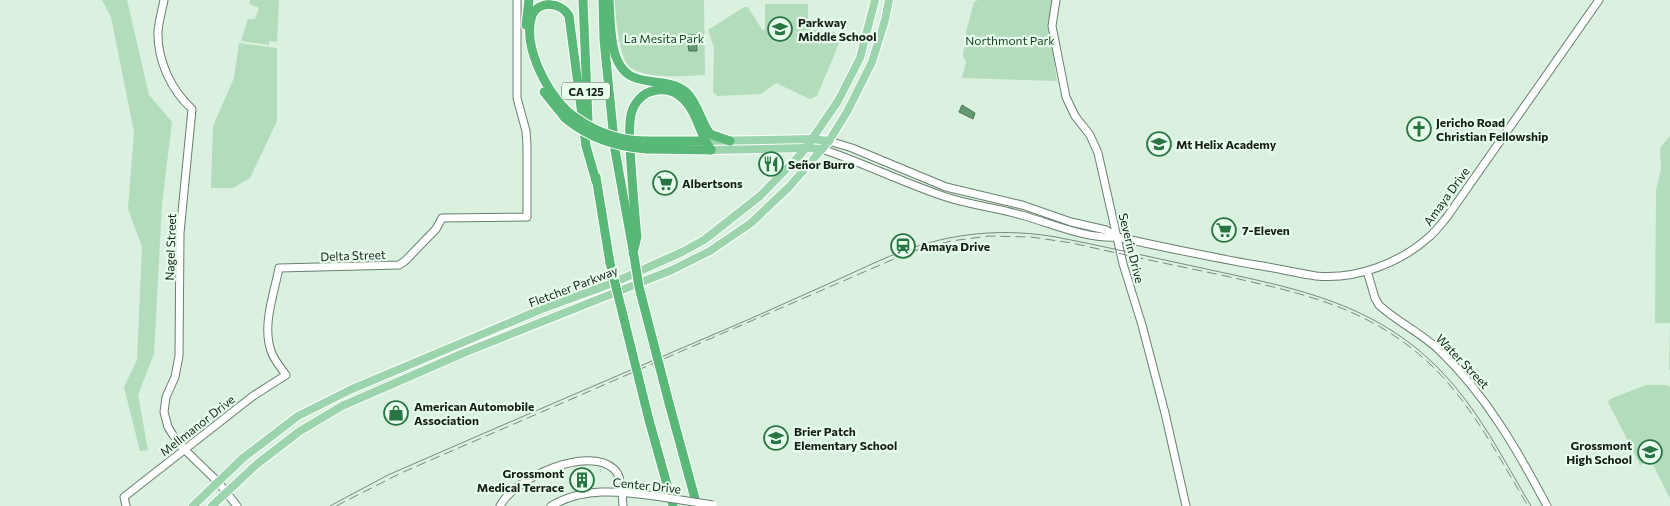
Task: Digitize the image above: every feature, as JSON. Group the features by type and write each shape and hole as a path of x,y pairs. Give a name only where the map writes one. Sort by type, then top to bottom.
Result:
{"highway":[{"path":"529,0 526,42 531,65 545,95 566,114 610,136 647,145 711,150"},
{"name":"CA 125","path":"582,0 588,114 596,181 610,263 649,420 673,506"},
{"name":"CA 125","path":"603,0 604,40 614,150 633,254 669,403 697,506"},
{"path":"609,0 616,59 620,67 634,78 678,86 692,99 710,134 730,141"},
{"path":"566,114 544,83 534,56 531,39 532,16 540,6 546,3 557,4 566,10 569,16 586,146 596,181"},
{"path":"633,254 637,237 630,126 632,110 637,101 646,93 655,90 665,89 674,92 688,105 704,141 711,150"},
{"path":"647,145 704,141"},
{"path":"662,466 668,506"}],"main road":[{"name":"Fletcher Parkway","path":"193,506 259,445 298,416 352,389 533,313 613,283 704,240 760,196 806,148 838,101 860,58 875,0"},
{"name":"Fletcher Parkway","path":"212,506 257,464 300,431 342,406 466,352 672,270 710,251 751,223 789,187 829,141 847,112 872,62 889,0"},
{"name":"Amaya Drive","path":"704,141 812,139 829,141"},
{"name":"Amaya Drive","path":"711,150 822,149"}],"street":[{"name":"Nagel Street","path":"164,0 158,31 162,60 171,83 182,100 192,109 180,233 179,356 175,377 166,397 164,407 168,427 184,449 218,482 237,506"},
{"name":"Delta Street","path":"286,375 272,354 268,341 268,322 279,268 399,265 436,229 442,218 527,217 527,145 517,84 517,0"},
{"name":"Severin Drive","path":"1056,0 1052,25 1066,97 1075,116 1090,135 1098,154 1123,264 1142,325 1165,413 1186,506"},
{"name":"Amaya Drive","path":"829,141 852,148 946,187 1022,205 1071,222 1106,230 1117,236 1226,260 1316,276 1342,275 1367,271 1387,264 1406,254 1427,239 1442,223 1599,0"},
{"name":"Amaya Drive","path":"822,149 944,196 1020,214 1070,230 1106,238 1117,236"},
{"name":"Water Street","path":"1367,271 1379,305 1439,350 1481,396 1534,481 1547,506"},
{"name":"Mellmanor Drive","path":"126,506 124,497 252,396 286,375"},
{"path":"500,506 509,493 537,474 559,466 592,461 606,464 620,476 623,506"},
{"name":"Center Drive","path":"551,506 574,495 593,492 622,492 716,506"}],"green space":[{"path":"102,0 127,0 149,95 172,122 162,204 154,354 138,395 148,450 140,451 124,387 137,360 142,247 128,209 134,132 111,17"},
{"path":"250,0 279,0 277,42 269,41 269,45 241,41 248,19 255,19 259,8 249,4"},
{"name":"La Mesita Park","path":"614,0 704,0 705,75 663,76 641,73 633,69 627,64 622,51"},
{"name":"Northmont Park","path":"978,0 1052,0 1050,30 1057,81 962,78 966,62 963,56 966,32 974,2"},
{"name":"Parkway Middle School","path":"765,4 808,4 808,29 843,34 817,96 810,99 776,83 761,94 717,96 713,92 714,48 708,30 744,7 748,7 763,31 765,29"},
{"path":"239,43 277,48 277,121 250,178 233,188 211,188 213,126 234,78"},
{"path":"1670,136 1670,323 1655,323 1656,190 1661,169 1660,148"},
{"path":"1670,323 1670,370 1669,370"},
{"name":"Grossmont High School","path":"1646,385 1667,385 1670,387 1670,499 1651,460 1640,465 1608,402 1610,399"}],"shaded area":[{"path":"688,35 696,35 697,51 689,51"},
{"path":"962,105 975,113 973,119 959,112"}],"tram line":[{"path":"330,506 388,475 752,318 890,256 947,238 994,233 1041,235 1109,248 1296,290 1358,312 1387,328 1415,347 1455,386 1479,418 1531,506"}],"railway":[{"path":"336,506 401,473 910,252 951,241 989,236 1031,237 1072,243 1275,287 1329,304 1381,327 1405,343 1429,363 1458,396 1483,431 1528,506"}],"place":[{"name":"Parkway Middle School","path":"780,29"},
{"name":"Jericho Road Christian Fellowship","path":"1419,129"},
{"name":"Mt Helix Academy","path":"1159,144"},
{"name":"Señor Burro","path":"771,164"},
{"name":"Albertsons","path":"665,183"},
{"name":"7-Eleven","path":"1224,230"},
{"name":"Amaya Drive","path":"903,246"},
{"name":"American Automobile Association","path":"396,413"},
{"name":"Brier Patch Elementary School","path":"776,438"},
{"name":"Grossmont High School","path":"1650,452"},
{"name":"Grossmont Medical Terrace","path":"582,480"}]}
